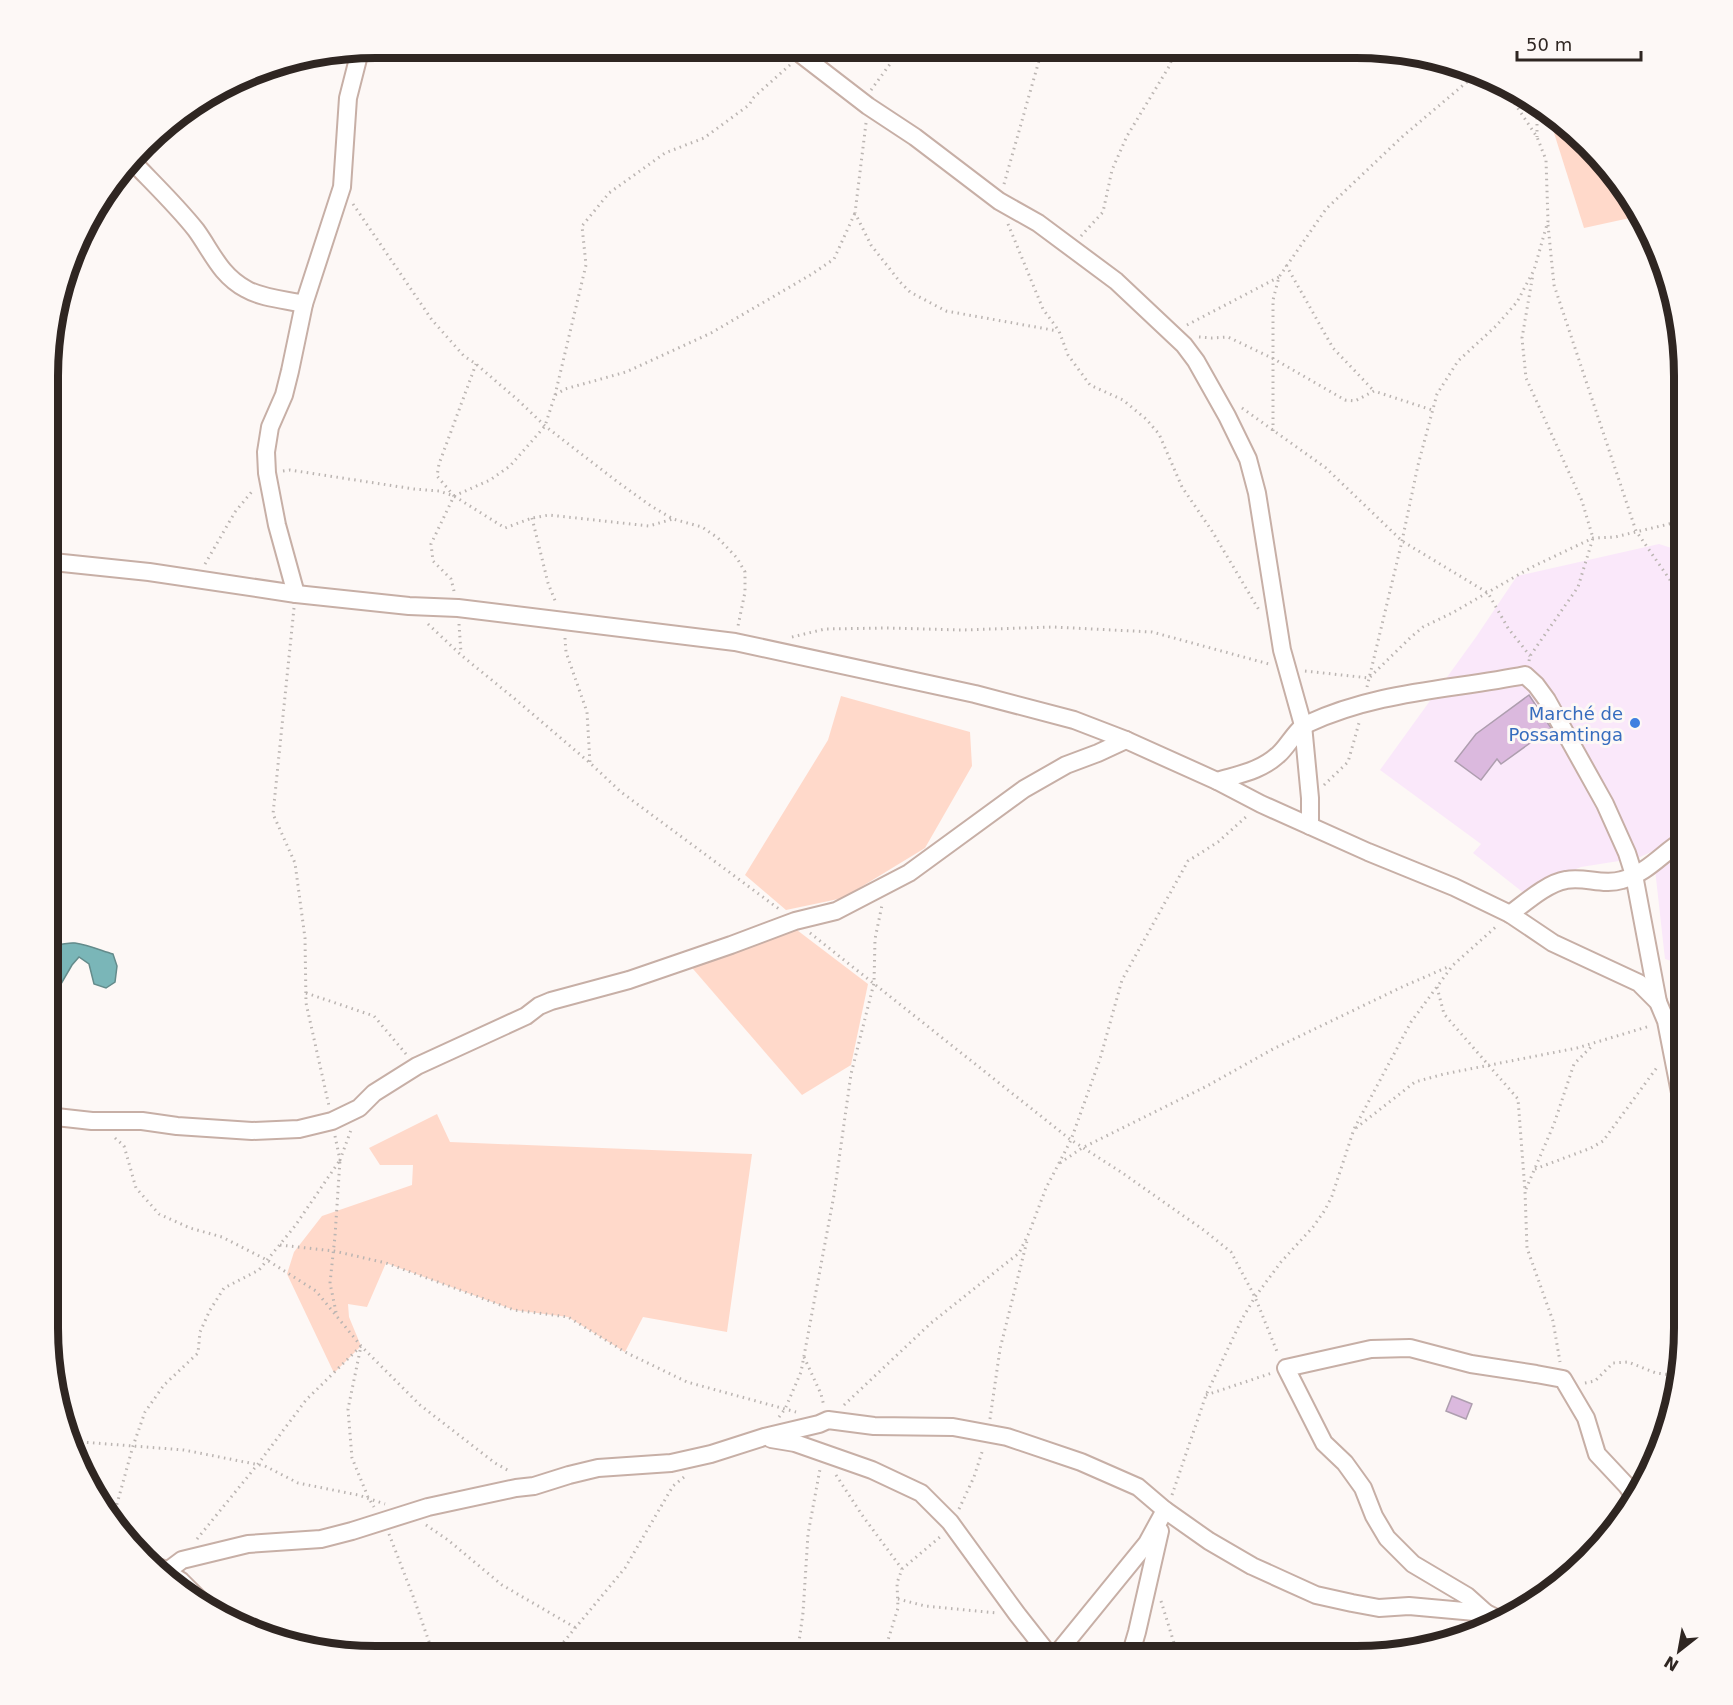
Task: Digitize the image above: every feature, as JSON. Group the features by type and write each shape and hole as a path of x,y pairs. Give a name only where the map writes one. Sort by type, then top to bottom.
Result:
{"street":[{"path":"806,58 999,201 1038,223 1071,246 1116,281 1172,333 1196,361 1248,459 1257,493 1282,650 1303,725 1310,798 1310,826"},
{"path":"296,594 277,525 267,473 267,438 284,395 304,304 342,187 348,98 358,59"},
{"path":"137,167 196,231 223,272 230,278 249,291 304,304"},
{"path":"58,563 149,572 296,594 409,606 458,608 735,642 975,694 1074,720 1126,740 1217,781 1261,804 1368,852 1454,887 1510,914 1553,943 1639,984 1658,1002"},
{"path":"1217,781 1262,768 1283,750 1303,725 1364,703 1409,692 1525,675 1547,700 1605,804 1627,853 1634,875 1658,1002 1669,1035 1674,1061"},
{"path":"58,1117 92,1121 142,1121 177,1126 252,1131 299,1129 332,1121 359,1108 374,1093 417,1066 526,1016 539,1006 551,1001 629,980 795,921 836,911 909,873 1024,789 1066,765 1126,740"},
{"path":"1510,914 1554,884 1566,879 1605,883 1621,881 1647,868 1674,848"},
{"path":"1669,1035 1674,1025"},
{"path":"1493,1616 1467,1596 1413,1564 1387,1538 1374,1516 1364,1488 1345,1463 1324,1443 1286,1368 1371,1349 1410,1348 1471,1364 1563,1379 1586,1418 1597,1454 1630,1491"},
{"path":"168,1568 182,1560 248,1544 321,1539 450,1502 534,1486 598,1468 671,1463 711,1454 828,1420 874,1426 953,1427 1007,1437 1081,1462 1138,1487 1165,1510 1209,1541 1252,1566 1316,1595 1379,1608 1410,1606 1492,1616"},
{"path":"764,1437 795,1443 872,1470 921,1493 951,1522 1042,1646"},
{"path":"1133,1646 1165,1510"},
{"path":"1062,1646 1147,1543 1165,1510"}],"path":[{"path":"461,655 458,608 451,579 433,561 431,544 453,496 490,480 510,466 545,426 555,395 586,265 582,226 609,193 665,153 704,138 749,105 792,58"},
{"path":"555,395 565,389 626,372 711,333 834,259 855,213 872,88 895,58"},
{"path":"1040,58 999,201 1043,309 1059,331 1068,355 1090,385 1123,400 1146,419 1159,434 1182,487 1212,531 1259,610"},
{"path":"1071,246 1103,212 1113,170 1123,144 1170,65 1172,58"},
{"path":"1273,430 1273,300 1279,278 1286,265 1326,209 1403,135 1470,80"},
{"path":"1511,99 1537,137 1546,160 1548,221 1554,285 1636,531 1674,586"},
{"path":"1537,115 1537,137"},
{"path":"342,187 432,320 464,356 476,363 519,400 545,426 619,483 673,519 702,527 718,538 737,558 745,572 745,592 735,642"},
{"path":"855,213 871,246 910,292 946,311 1059,331"},
{"path":"1525,675 1530,656 1578,587 1593,538 1582,501 1526,378 1522,338 1534,270 1548,221"},
{"path":"1286,265 1333,348 1374,391 1433,410"},
{"path":"1310,798 1348,762 1437,394 1458,361 1496,326 1517,302 1534,270"},
{"path":"1172,333 1279,278"},
{"path":"1172,333 1212,338 1228,337 1274,358 1346,399 1355,401 1374,391"},
{"path":"453,496 437,476 439,464 476,363"},
{"path":"1234,402 1326,468 1402,542 1488,593 1508,628 1530,656"},
{"path":"196,580 235,512 267,473 290,470 439,491 453,496 505,528 532,518 549,515 649,526 673,519"},
{"path":"532,518 548,583 564,622 566,652 587,712 590,763"},
{"path":"1369,678 1423,627 1488,593 1513,577 1593,538 1615,537 1674,523"},
{"path":"296,594 273,814 295,863 305,938 306,1003 340,1160 330,1283 337,1317"},
{"path":"409,606 461,655 590,763 621,792 795,921 1071,1140 1205,1230 1231,1252 1255,1297 1286,1368 1206,1395"},
{"path":"783,639 825,629 877,628 962,630 1053,627 1152,632 1287,669 1369,678"},
{"path":"804,1355 821,1394 828,1420 931,1323 1019,1253 1046,1188 1071,1140 1100,1059 1122,980 1188,861 1218,842 1261,804"},
{"path":"764,1437 786,1409 801,1372 834,1195 851,1074 874,983 875,939 887,885"},
{"path":"1165,1510 1206,1395 1242,1319 1281,1262 1313,1227 1325,1210 1332,1196 1354,1129 1411,1022 1453,965 1510,914"},
{"path":"1059,1164 1082,1148 1207,1086 1273,1049 1453,965"},
{"path":"1437,987 1444,1014 1518,1099 1527,1248 1553,1321 1563,1379 1585,1383 1595,1381 1613,1363 1628,1362 1656,1373 1671,1375"},
{"path":"306,993 374,1016 417,1066"},
{"path":"1354,1129 1414,1082 1594,1043 1669,1035"},
{"path":"1535,1168 1591,1148 1603,1141 1640,1089 1669,1035"},
{"path":"1525,1191 1554,1124 1574,1064 1594,1043"},
{"path":"115,1510 145,1412 164,1385 198,1353 200,1332 224,1288 259,1270 295,1226 340,1160 359,1108"},
{"path":"92,1121 124,1146 136,1188 159,1214 190,1228 222,1237 267,1260 315,1291 361,1346 420,1405 495,1463 534,1486"},
{"path":"886,1646 898,1608 897,1583 902,1569 940,1537 958,1511 974,1477 987,1433 1000,1349 1029,1233"},
{"path":"280,1245 334,1251 386,1263 514,1310 568,1317 625,1352 687,1382 796,1412"},
{"path":"182,1560 306,1400 361,1346"},
{"path":"361,1346 348,1408 352,1458 368,1497 383,1522 430,1646"},
{"path":"80,1442 184,1450 258,1464 298,1483 368,1497 408,1513 448,1540 502,1585 576,1628"},
{"path":"823,1453 862,1515 902,1569"},
{"path":"798,1646 808,1534 823,1453"},
{"path":"561,1646 625,1568 673,1486 688,1473"},
{"path":"1151,1573 1176,1646"},
{"path":"898,1599 925,1605 1017,1614"}],"shaded area":[{"path":"1552,125 1596,167 1632,217 1584,228"},
{"path":"1659,544 1674,549 1674,962 1665,959 1653,851 1638,858 1581,867 1559,876 1530,898 1473,853 1481,844 1380,770 1517,576"},
{"path":"841,696 970,732 972,766 925,848 843,898 786,910 745,875 828,740"},
{"path":"789,924 868,984 851,1065 802,1095 681,955 734,937"},
{"path":"437,1114 450,1142 752,1154 727,1332 643,1317 625,1352 568,1317 514,1310 386,1263 367,1307 348,1304 349,1317 361,1346 334,1373 287,1274 294,1252 322,1216 412,1185 413,1165 380,1165 369,1148"}],"water":[{"path":"75,943 113,954 117,966 115,982 106,988 94,984 89,964 79,957 58,989 58,945"}],"building":[{"path":"1529,695 1551,728 1501,764 1497,759 1481,780 1455,761 1476,734"},
{"path":"1452,1396 1472,1404 1466,1419 1446,1411"}],"place":[{"name":"Marché de Possamtinga","path":"1635,723"}]}
